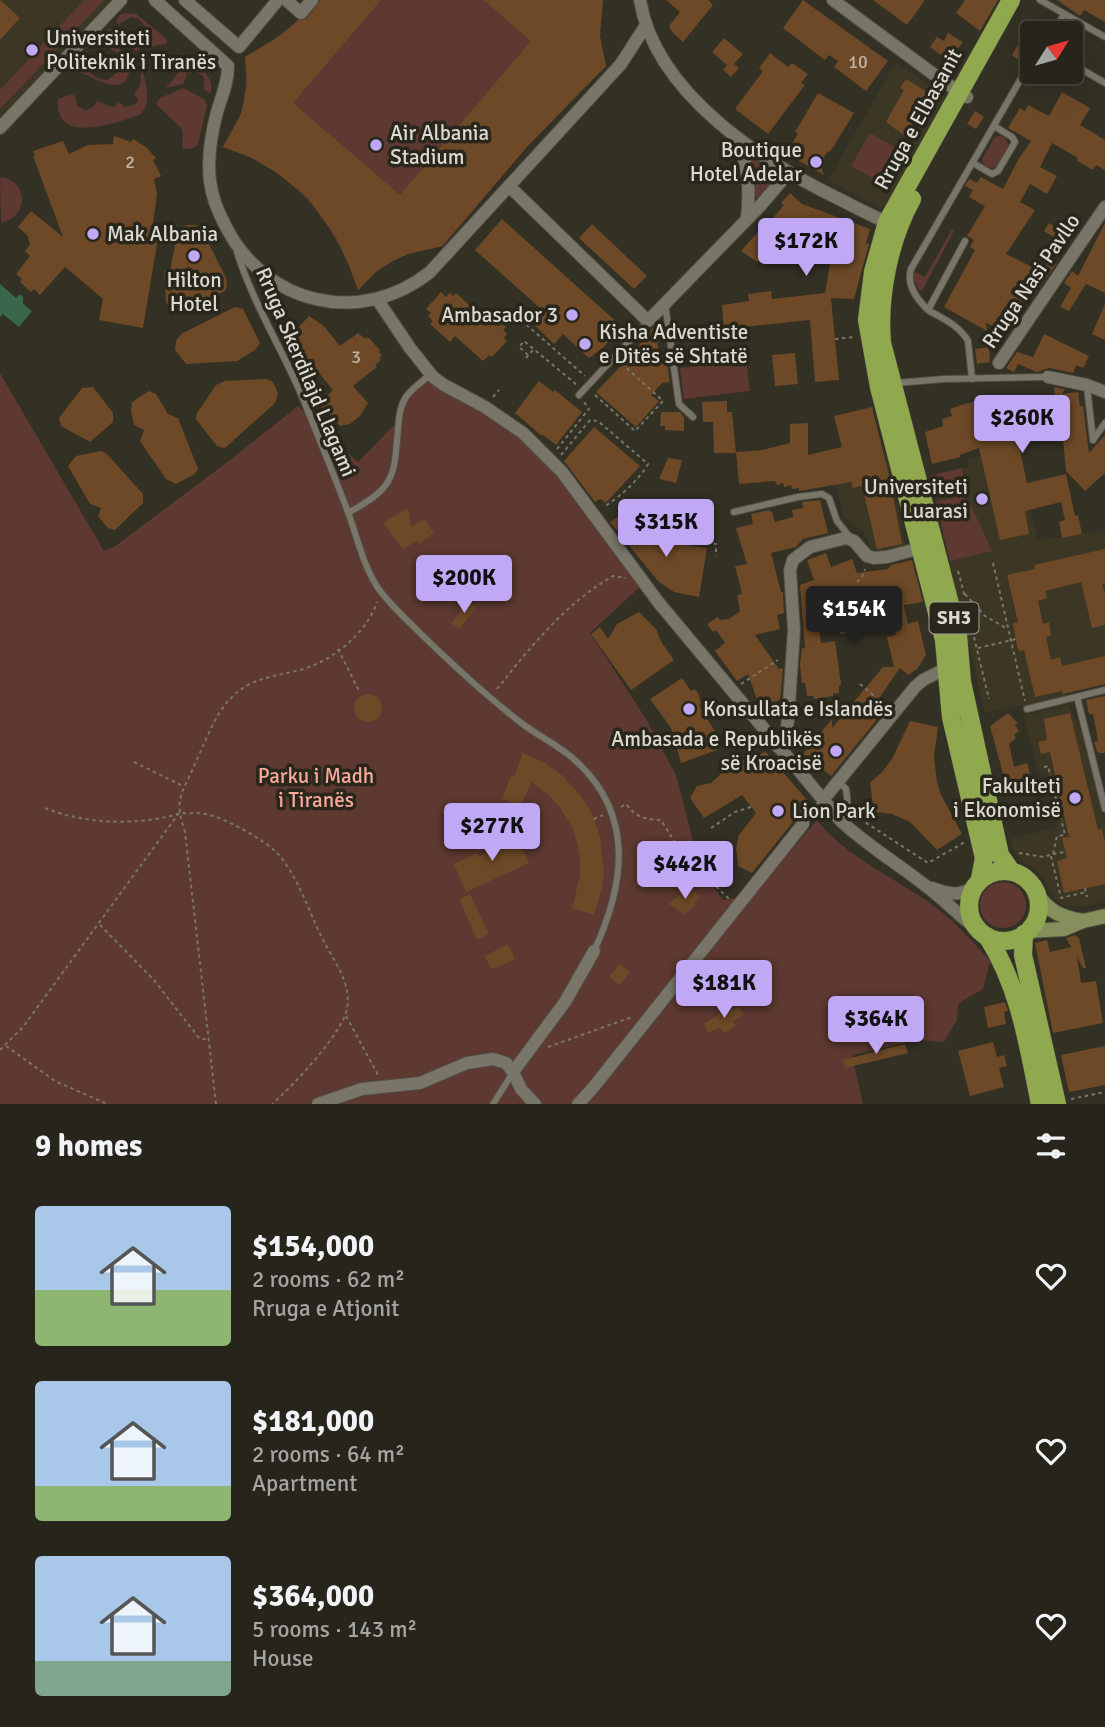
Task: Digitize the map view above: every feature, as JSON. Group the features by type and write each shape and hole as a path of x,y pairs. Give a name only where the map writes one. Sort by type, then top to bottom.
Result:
{"main road":[{"name":"Rruga e Elbasanit","path":"978,883 984,858 951,717 944,640 885,385 880,319 893,224 909,205 1011,0"},
{"name":"Rruga e Elbasanit","path":"963,94 1022,0"},
{"name":"Rruga e Elbasanit","path":"885,385 958,635 962,682 1000,855 1013,863"},
{"path":"978,883 1013,863"},
{"name":"SH3","path":"1013,863 1036,893"},
{"name":"SH3","path":"978,883 969,901 971,918 1008,973 1017,997 1040,1104"},
{"path":"1036,893 1037,916 1026,933 1023,955 1066,1101"},
{"path":"984,934 995,939 1010,940 1026,933"}],"street":[{"path":"0,128 121,0"},
{"path":"155,0 228,66 228,79 211,136 209,159 215,205 234,243 252,264 283,286 304,297 339,303 377,299 402,291 430,272 621,64 646,25"},
{"path":"185,0 239,47 278,0"},
{"path":"286,0 301,13 312,0"},
{"path":"640,0 656,49 679,82 733,133 789,172 893,224"},
{"path":"833,0 963,94"},
{"path":"733,133 742,151 748,176 747,219"},
{"path":"509,186 648,321 789,172"},
{"name":"Rruga Nasi Pavllo","path":"999,362 1105,207"},
{"path":"377,299 431,374 444,385 485,407 523,433 562,472 636,573 823,800 844,815 875,850 928,887 962,919 984,934"},
{"path":"1048,377 1087,384 1105,392"},
{"path":"778,747 787,731 794,620 790,570 796,556 810,547 851,539 869,557 887,557 921,548"},
{"path":"823,800 842,785 919,682 945,669"},
{"path":"578,1104 593,1089 803,824"},
{"path":"928,887 952,894 968,891 978,883"},
{"path":"1036,893 1044,905 1056,914 1083,921"},
{"path":"1026,933 1064,929 1105,916"},
{"path":"513,1072 571,992 594,951"},
{"path":"318,1104 379,1087 420,1083 467,1063 485,1059 503,1061 513,1072 519,1087 535,1104"}],"lane":[{"path":"1040,0 1105,37"},
{"path":"1060,21 1064,14"},
{"path":"1083,71 1105,83"},
{"path":"972,379 965,336 953,324 928,310 913,290 909,277 911,269 1020,80"},
{"path":"973,163 992,174 996,173 1015,142 1012,137 994,126"},
{"path":"928,310 965,241"},
{"name":"Rruga Skerdilajd Llagami","path":"234,243 254,300 300,390 367,569 380,591 495,703 563,750 588,773 604,797 616,831 620,857 611,910 594,951"},
{"path":"665,304 679,404 693,417"},
{"path":"585,388 648,321"},
{"name":"Rruga Nasi Pavllo","path":"992,379 999,362"},
{"path":"348,513 371,500 389,482 394,470 401,408 406,398 431,374"},
{"path":"885,385 1048,377"},
{"path":"1087,384 1093,440 1105,423"},
{"path":"734,512 822,494 829,498 837,520 851,539"},
{"path":"1027,709 1105,690"},
{"path":"1077,697 1105,810"},
{"path":"842,785 844,815"},
{"path":"803,824 823,800"},
{"path":"493,1104 513,1072"}],"path":[{"path":"521,320 585,388"},
{"path":"835,339 844,338"},
{"path":"533,349 527,356 519,347 524,341 635,431 663,401 614,357"},
{"path":"563,452 558,448 589,409 587,404"},
{"path":"562,472 558,461 590,419 598,421 648,464 643,473 619,497 592,512"},
{"path":"665,536 716,544 716,556"},
{"path":"857,582 862,577 869,557"},
{"path":"993,563 1027,709"},
{"path":"497,689 565,609 613,576 624,579 636,573"},
{"path":"216,1104 185,832 178,804 223,707 231,698 265,677 309,667 355,638 369,621 380,591"},
{"path":"963,592 985,616 1007,628"},
{"path":"960,653 1016,639"},
{"path":"338,649 359,691"},
{"path":"738,685 778,660"},
{"path":"860,684 894,712"},
{"path":"134,762 185,786"},
{"path":"1041,768 1048,766 1065,835 1057,836 1051,854 1061,898 1086,892"},
{"path":"626,804 635,815 661,820 681,852 737,906"},
{"path":"711,828 735,812 751,807"},
{"path":"45,808 72,816 114,820 145,821 179,813 213,816 256,838 279,855 345,982 348,995 345,1015 314,1060 272,1104"},
{"path":"0,1050 23,1027 179,813"},
{"path":"844,815 928,863 978,834"},
{"path":"1013,863 1022,852 1044,856 1065,852"},
{"path":"1085,888 1087,897"},
{"path":"99,924 155,980 199,1038 209,1040"},
{"path":"527,1054 656,1008"},
{"path":"345,1015 374,1066 379,1087"},
{"path":"5,1045 55,1081 107,1104"},
{"path":"1066,1101 1105,1092"}],"shaded area":[{"name":"Universiteti Politeknik i Tiranës","path":"0,0 110,0 0,118"},
{"path":"896,62 947,97 886,203 880,208 828,180"},
{"path":"0,284 16,298 20,294 23,304 32,311 19,327 3,314 0,317"},
{"path":"1016,433 1024,467 1021,468 1038,540 1105,530 1105,684 1064,694 1064,697 985,713 929,476 968,467 967,459 980,456 979,449"},
{"path":"822,452 851,460 886,452 906,548 871,552 865,533 844,517 836,486 830,486"},
{"name":"Fakulteti i Ekonomisë","path":"1068,705 1087,743 1105,823 1105,902 1080,908 1062,905 1055,899 1037,870 1023,862 1013,849 1011,839 1058,827 1046,773 1039,774 1023,716"}],"green space":[{"path":"84,0 104,0 0,109 0,90"},
{"name":"Air Albania Stadium","path":"318,0 603,0 526,148 443,246 408,254 393,261 377,271 358,290 324,220 291,183 248,156 222,147 235,127 243,105 245,57 284,33"},
{"path":"136,14 167,39 166,44 149,49 152,45 149,43 136,51 106,32 109,28 131,43 142,39 146,28 139,19 131,17 119,24 116,22 120,15"},
{"path":"102,35 122,51 130,63 129,74 125,81 119,84 104,83 80,72 80,60 87,50 88,70 96,78 107,80 119,71 118,53 96,41"},
{"path":"183,54 208,76 210,93 204,90 204,77 196,71 187,74 183,84 166,88 180,70 180,56"},
{"path":"142,66 147,98 140,115 88,128 75,127 65,122 59,114 58,99 71,94 75,96 77,106 86,110 93,107 97,101 112,107 117,105 117,101 125,107 134,105 138,100 134,93 140,86"},
{"path":"183,88 204,99 207,105 198,145 191,149 182,148 181,128 156,104 160,98"},
{"path":"870,133 902,151 883,184 851,166"},
{"path":"995,137 1005,138 1009,145 996,167 988,168 982,159"},
{"path":"753,159 779,174 758,198 754,196"},
{"path":"3,177 18,186 22,201 16,215 1,223 0,178"},
{"path":"952,229 954,231 922,291 918,289 913,276 915,272 925,277"},
{"path":"746,360 750,391 684,399 680,368"},
{"name":"Parku i Madh i Tiranës","path":"0,373 104,551 114,547 298,406 358,462 399,420 406,398 431,374 523,433 644,583 590,633 646,719 676,775 700,867 723,900 753,895 817,820 854,855 927,901 960,929 990,961 983,989 958,1005 957,1020 944,1042 916,1040 852,1055 863,1104 0,1104"},
{"path":"962,468 964,482 933,490 929,476"},
{"path":"959,496 969,501 992,551 950,561 936,502"},
{"path":"1003,882 1012,883 1019,889 1025,896 1025,914 1019,921 1012,927 1003,928 994,927 987,921 981,914 980,905 981,896 987,889 994,883"}],"building":[{"path":"0,0 20,18 0,40"},
{"name":"Air Albania Stadium","path":"321,0 381,0 293,103 400,195 531,41 484,0 603,0 600,36 606,66 526,148 442,246 408,254 393,261 377,271 358,290 336,237 308,198 277,173 252,158 223,147 242,112 247,83 245,57 298,21 307,19"},
{"path":"666,0 708,0 713,5 683,42 669,26 680,12"},
{"path":"803,0 888,61 866,91 834,67 838,61 829,55 825,60 783,28"},
{"path":"873,0 925,0 907,25"},
{"path":"965,0 998,0 980,31 956,13"},
{"path":"1057,0 1105,0 1105,22 1084,10 1080,16"},
{"path":"948,33 963,42 949,61 930,47 937,37 944,41"},
{"path":"724,38 743,54 734,64 739,68 731,77 723,70 727,65 712,52"},
{"path":"1020,41 1020,61 1012,55"},
{"path":"770,53 788,67 792,63 808,74 801,83 805,85 768,134 735,109 763,71 759,68"},
{"path":"906,79 932,95 905,136 886,122 904,90 900,88"},
{"path":"1062,92 1090,108 1080,125 1105,140 1105,170 1096,165 1093,170 1052,143 1040,167 1057,176 1047,194 1030,184 1020,202 1035,210 1006,254 1048,275 1033,297 1027,293 1023,303 1017,300 1002,330 986,323 987,331 944,307 975,250 970,247 974,240 967,236 985,206 969,197 973,190 965,186 969,179 977,183 981,177 1003,189 1031,141 1008,128 1012,121 1020,108 1025,111 1028,105 1049,116"},
{"path":"818,93 854,113 820,163 824,175 779,149 791,146 798,133 795,132"},
{"path":"975,111 984,117 976,129 967,124"},
{"name":"Mak Albania","path":"114,136 131,142 133,139 146,147 156,158 153,160 161,176 154,179 157,194 153,224 160,226 143,328 99,320 103,299 65,267 40,295 34,289 31,292 16,274 30,256 25,251 30,245 28,236 18,227 31,211 63,237 33,151 63,141 69,154 88,145 113,144"},
{"path":"790,193 802,204 870,229 866,243 869,244 854,299 831,298 839,380 815,382 810,320 724,329 722,305 749,301 748,294 771,291 772,299 825,293 831,259 814,255 821,239 802,230 797,239 792,237 767,262 761,258 757,262 741,251 784,205 781,203"},
{"path":"502,219 621,326 604,347 589,358 563,334 554,344 530,321 541,309 475,250"},
{"path":"1049,223 1070,236 1065,244 1044,231"},
{"path":"1105,223 1105,293 1086,284 1069,311 1060,307 1071,288 1064,283 1072,271 1078,276"},
{"path":"592,224 647,276 634,289 579,238"},
{"name":"Hilton Hotel","path":"188,225 201,228 226,278 227,286 225,291 219,294 177,309 166,302 164,270 170,271 177,235 182,227"},
{"path":"1050,259 1056,264 1049,274 1043,269"},
{"path":"441,292 446,297 450,293 453,296 456,293 480,315 482,313 490,319 493,315 506,327 503,330 507,334 504,338 507,341 492,357 489,355 483,361 455,336 450,342 430,324 433,321 428,316 431,313 426,309"},
{"path":"1105,304 1105,340 1092,334"},
{"path":"235,307 243,309 260,343 255,350 237,361 186,364 175,350 176,341 181,334"},
{"path":"309,316 324,326 340,346 358,333 369,338 382,355 375,365 377,367 353,386 368,403 360,416 350,424 340,426 336,421 332,421 332,417 319,405 333,390 310,362 309,364 299,358 299,353 285,342"},
{"path":"655,326 663,333 657,340 659,353 665,352 670,382 662,383 651,395 659,401 636,427 596,392"},
{"path":"1044,334 1089,356 1083,368 1076,365 1073,373 1049,368 1037,372 1018,364 1014,372 1006,368 1017,352 1033,357"},
{"path":"989,347 990,362 977,364 975,349"},
{"path":"795,353 798,384 775,386 772,355"},
{"path":"225,381 272,381 276,388 278,394 275,403 225,448 217,446 196,419 197,413 216,385"},
{"path":"539,381 582,412 556,445 515,413"},
{"path":"93,387 113,413 113,422 90,442 61,426 59,418 82,388"},
{"path":"1054,387 1065,389 1062,394 1078,392 1080,406 1083,406 1089,453 1105,435 1105,473 1085,491 1066,471 1063,438 1018,442 1027,483 1066,474 1075,516 1078,515 1082,534 1062,538 1059,522 1065,520 1061,502 1025,511 1029,534 1000,540 979,448 960,457 932,464 925,432 943,426 942,419 952,416 950,409 961,405 1002,395 1007,415 1024,411 1023,402 1028,399 1055,396"},
{"path":"149,391 156,394 168,414 178,418 198,469 195,474 176,484 166,479 140,441 144,430 134,425 132,402"},
{"path":"727,401 727,412 732,412 736,453 714,453 713,422 703,422 702,402"},
{"path":"872,407 902,544 877,549 862,486 853,488 851,482 799,491 799,488 792,489 791,485 777,485 775,481 739,484 736,452 762,450 790,443 790,424 808,423 808,455 842,447 834,416"},
{"path":"661,412 680,412 684,417 684,431 665,430 665,426 660,426"},
{"path":"594,427 640,466 606,503 600,499 595,502 564,461"},
{"path":"101,451 107,454 143,494 143,503 115,530 108,528 98,516 101,508 90,504 68,466 76,456"},
{"path":"668,458 682,460 676,483 659,479"},
{"path":"820,500 828,533 803,539 796,547 771,553 783,592 784,613 777,615 780,629 755,635 779,669 783,668 780,700 770,704 771,708 761,711 748,674 737,681 715,651 725,643 716,630 713,632 707,624 718,617 720,620 729,619 740,611 737,595 742,594 735,566 747,564 736,528 753,524 751,514 769,510 775,522 793,517 792,510 803,508 802,502"},
{"path":"651,503 671,505 668,524 648,520"},
{"path":"408,508 411,527 424,519 434,533 419,544 417,541 403,549 383,523"},
{"path":"620,515 659,541 707,548 699,597 674,592 658,581 610,522"},
{"path":"1105,549 1105,583 1102,584 1105,594 1105,625 1092,628 1081,582 1045,591 1047,598 1038,601 1043,624 1049,622 1051,636 1046,637 1051,660 1060,657 1062,666 1105,656 1105,684 1063,694 1062,691 1035,697 1024,650 1019,651 1017,647 1013,623 1018,622 1007,575 1035,569 1034,565"},
{"path":"826,553 831,567 852,559 857,573 888,569 891,565 912,560 923,602 904,605 908,624 918,621 926,655 917,669 908,675 900,668 875,704 884,711 831,776 803,754 832,719 832,728 883,667 894,667 887,637 896,635 889,607 877,609 875,593 854,595 857,603 858,632 840,634 836,605 817,608 821,643 835,641 841,684 839,693 833,696 814,699 813,696 807,696 800,665 802,648 805,648 800,585 814,580 807,560"},
{"path":"469,601 477,607 459,629 451,623"},
{"path":"639,612 656,629 674,660 631,690 591,634 600,627 608,639 617,624"},
{"path":"682,678 691,691 695,689 699,695 699,705 716,733 713,734 717,750 681,763 671,728 650,699"},
{"path":"368,694 378,698 382,708 378,718 368,722 358,718 354,708 358,698"},
{"path":"1105,696 1105,753 1100,753 1097,752 1094,742 1098,741 1093,714 1089,714 1086,700"},
{"path":"1008,713 1018,723 1015,725 1019,731 1009,744 1014,767 1027,763 1032,781 1007,788 990,726"},
{"path":"1070,713 1098,830 1102,829 1105,843 1105,884 1064,893 1057,861 1067,858 1062,838 1069,837 1050,752 1041,754 1038,742 1047,740 1044,719"},
{"path":"910,721 938,727 934,756 937,782 962,834 937,850 910,822 892,814 874,812 870,783 892,759"},
{"name":"Lion Park","path":"766,752 807,800 804,808 752,873 738,866 736,848 739,835 756,813 742,795 704,818 690,798 697,786 711,783 732,764"},
{"path":"523,753 545,763 563,776 593,815 600,837 604,870 594,915 572,908 580,876 580,857 574,830 560,808 551,797 531,782 521,806 502,799"},
{"path":"514,830 529,863 466,892 454,864 477,853 478,857 507,843 503,835"},
{"path":"688,887 700,896 694,903 696,905 684,914 669,904"},
{"path":"470,894 489,934 477,940 459,899"},
{"path":"1075,935 1079,938 1086,968 1083,968 1077,957 1081,983 1096,981 1103,1023 1053,1033 1035,943 1047,940 1050,952 1071,947 1066,938"},
{"path":"508,944 515,959 494,969 490,967 485,956"},
{"path":"619,964 630,972 620,985 609,977"},
{"path":"1005,1002 1008,1011 1004,1012 1006,1024 988,1028 984,1007"},
{"path":"738,1006 744,1015 733,1021 736,1026 724,1033 720,1027 708,1033 704,1024 727,1009 728,1012"},
{"path":"993,1042 997,1057 1004,1055 1007,1066 999,1068 1004,1087 970,1096 958,1051"},
{"path":"905,1044 908,1053 845,1068 843,1060"},
{"path":"1105,1046 1105,1085 1069,1092 1061,1055"}],"place":[{"name":"Universiteti Politeknik i Tiranës","path":"32,50"},
{"name":"Air Albania Stadium","path":"376,145"},
{"name":"Boutique Hotel Adelar","path":"816,162"},
{"name":"Mak Albania","path":"93,234"},
{"name":"Hilton Hotel","path":"194,256"},
{"name":"Ambasador 3","path":"572,315"},
{"name":"Kisha Adventiste e Ditës së Shtatë","path":"585,344"},
{"name":"Universiteti Luarasi","path":"982,499"},
{"name":"Konsullata e Islandës","path":"689,709"},
{"name":"Ambasada e Republikës së Kroacisë","path":"836,751"},
{"name":"Fakulteti i Ekonomisë","path":"1075,798"},
{"name":"Lion Park","path":"778,811"}]}
